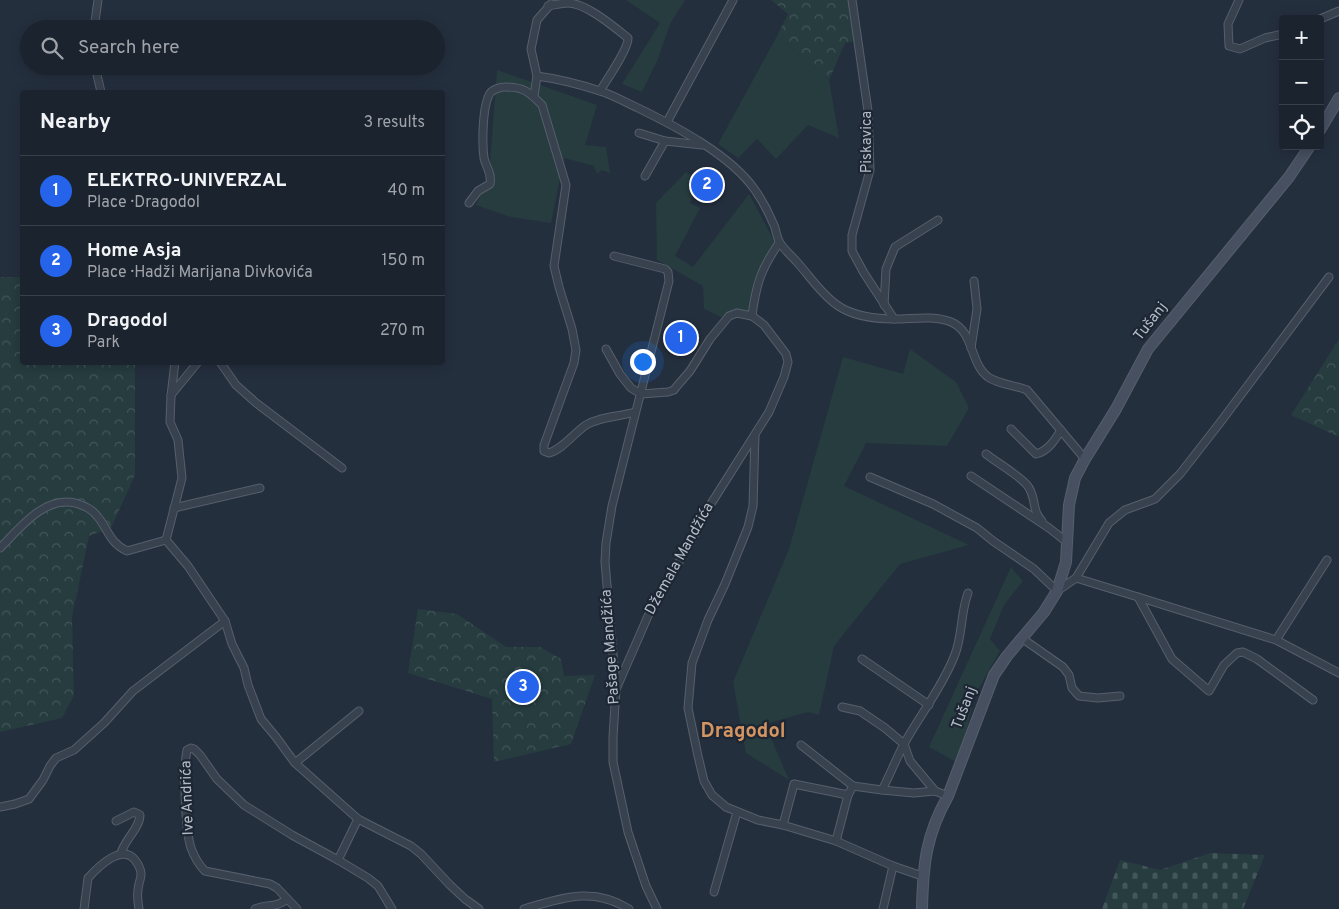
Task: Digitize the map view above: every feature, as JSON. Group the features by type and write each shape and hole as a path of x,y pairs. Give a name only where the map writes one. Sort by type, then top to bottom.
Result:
{"street":[{"path":"95,20 98,0"},
{"path":"534,96 537,76 531,49 537,20 548,6 556,0"},
{"path":"667,122 733,0"},
{"name":"Piskavica","path":"852,0 868,112 870,170 853,230 852,251 864,274 894,319"},
{"path":"1239,0 1228,24 1229,46 1240,49 1265,38 1279,35"},
{"path":"548,6 575,4 610,24 628,38 629,42 600,91"},
{"path":"1324,17 1339,11"},
{"path":"97,75 101,90"},
{"path":"537,76 558,79 600,91 667,122 705,146 748,180 770,217 779,243 836,305 848,312 894,319 924,318 949,321 958,325 964,333 979,368 988,377 1027,390 1085,459"},
{"path":"469,203 478,191 490,184 491,175 485,163 486,101 492,91 500,88 521,88 534,96 542,105 565,178 564,202 554,266 576,350 574,363 544,445 544,451 549,453 554,451 573,434 594,421 635,412"},
{"path":"1324,123 1339,98"},
{"path":"639,133 665,141 705,146"},
{"path":"645,176 665,141"},
{"name":"Tušanj","path":"922,909 922,876 930,835 948,796 994,675 1007,656 1044,612 1057,591 1066,562 1069,504 1075,478 1120,401 1148,348 1289,177 1307,150"},
{"path":"884,305 886,269 894,247 938,220"},
{"path":"752,316 756,286 769,257 779,243"},
{"path":"614,256 665,269 668,272 668,281 642,394"},
{"path":"870,477 961,518 1034,568 1057,591 1076,578 1110,523 1125,510 1155,499 1180,474 1330,277"},
{"path":"971,348 977,309 974,281"},
{"path":"606,350 631,388 642,394 674,390 690,371 721,325 729,316 737,313 752,316 764,325 786,354 788,362 784,377 769,412 755,435 753,506 748,527 726,584 708,620 692,663 688,708 704,781 712,796 726,807 737,812 758,820 784,825 836,841 893,866 922,876"},
{"path":"166,540 182,478 178,440 170,422 175,365"},
{"path":"171,396 196,365"},
{"path":"222,365 236,385 255,402 342,468"},
{"name":"Pašage Mandžića","path":"642,394 635,412 612,506 605,562 616,689 612,744 614,762 622,808 636,860 657,909"},
{"path":"1011,429 1036,454 1041,453 1053,443 1061,430"},
{"name":"Džemala Mandžića","path":"616,689 648,616 709,507 755,435"},
{"path":"986,454 1027,485 1033,496 1036,515 1049,528"},
{"path":"971,476 1049,528 1068,543"},
{"path":"174,508 260,488"},
{"path":"0,548 34,515 45,507 60,502 87,506 97,516 114,543 127,551 166,540"},
{"path":"166,540 188,566 225,620 232,644 244,668 261,720 295,763 358,819 411,846 465,899 479,909"},
{"path":"1276,640 1327,560"},
{"path":"1076,578 1276,640 1339,674"},
{"name":"Tušanj","path":"882,790 904,744 943,681 957,650 962,629 963,605 968,593"},
{"path":"1138,597 1172,659 1209,691 1224,665 1237,653 1243,652 1314,700"},
{"path":"0,807 29,799 56,758 82,744 133,691 225,620"},
{"path":"1023,639 1063,667 1070,675 1072,688 1079,696 1098,698 1120,696"},
{"path":"862,659 929,705"},
{"path":"842,707 860,711 904,744 910,761 935,792"},
{"path":"295,763 359,711"},
{"path":"801,745 853,786 914,793 935,792 948,796"},
{"name":"Ive Andrića","path":"297,909 277,888 270,884 205,871 198,863 190,846 188,832 186,753 189,748 194,748 197,751 217,779 244,805 292,835 368,878 378,886 392,909"},
{"path":"784,825 794,784 848,796"},
{"path":"836,841 848,796 853,786"},
{"path":"116,821 134,812 140,816 121,853"},
{"path":"714,892 737,812"},
{"path":"338,860 358,819"},
{"path":"84,909 88,878 102,865 121,853 126,853 133,857 140,870 141,875 137,896 139,909"},
{"path":"883,909 893,866"},
{"path":"524,909 566,897 581,895 607,897 629,909"},
{"path":"255,909 263,906 280,905 287,899"}],"green space":[{"path":"626,0 685,0 670,24 658,59 642,92 622,84 660,23"},
{"path":"771,0 852,0 861,40 845,43 829,80 777,36 788,14"},
{"path":"777,36 829,80 839,138 808,125 776,159 757,139 738,158 718,144"},
{"path":"497,70 597,105 585,145 606,147 610,173 602,170 597,174 594,166 564,158 551,223 511,217 476,205 489,177"},
{"path":"686,172 699,180 690,203 700,208 675,256 693,267 749,194 777,246 759,276 756,309 723,318 704,309 703,286 657,260 656,203"},
{"path":"0,277 20,277 20,365 135,365 135,475 111,528 89,536 72,617 74,695 62,718 0,732"},
{"path":"1339,339 1339,437 1291,415"},
{"path":"910,349 956,382 969,408 947,446 866,443 844,486 969,545 900,564 834,646 819,715 808,712 765,724 789,780 746,753 733,682 789,549 843,357 903,374"},
{"path":"1011,567 1023,581 1004,605 990,639 1000,651 974,697 960,764 929,747"},
{"path":"418,609 457,614 506,647 540,647 561,659 564,676 595,675 571,744 494,762 492,699 408,673"},
{"path":"1210,853 1265,855 1243,909 1102,909 1120,860 1160,870"}],"place":[{"name":"Home Asja","path":"707,185"},
{"name":"ELEKTRO-UNIVERZAL","path":"681,338"},
{"name":"Dragodol","path":"523,687"}],"district":[{"name":"Dragodol","path":"743,732"}]}
